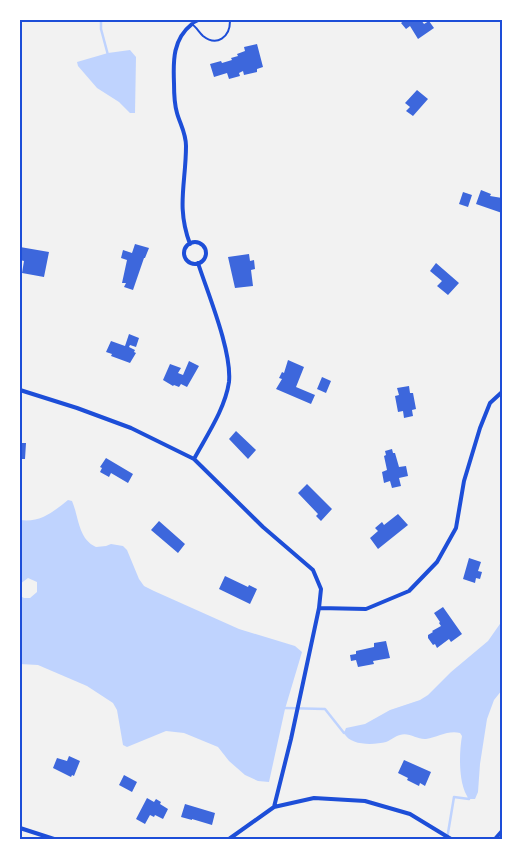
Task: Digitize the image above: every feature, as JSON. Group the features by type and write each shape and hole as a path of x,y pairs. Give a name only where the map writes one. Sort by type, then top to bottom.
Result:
{"street":[{"path":"190,244 184,228 181,203 186,144 175,104 173,70 174,53 179,37 192,24"},
{"path":"200,243 205,249 204,259 198,263 188,261 185,256 185,249 190,244 200,243"},
{"path":"194,459 222,405 229,382 227,353 198,263"},
{"path":"20,390 131,428 194,459 263,527 313,570 321,589 319,608 291,739 274,807"},
{"path":"319,608 366,609 409,591 437,562 456,528 464,481 480,428 490,403 502,392"},
{"path":"229,839 274,807 314,798 365,801 410,814 451,839"},
{"path":"20,828 54,839"},
{"path":"495,839 502,831"}],"lane":[{"path":"200,20 192,24 210,40 218,40 226,36 230,29 230,21 228,20"}],"water":[{"path":"130,50 136,57 135,113 130,113 119,102 97,88 78,66 77,62 108,53"},
{"path":"68,500 72,501 82,533 86,539 96,547 111,544 123,546 127,550 139,579 144,586 239,629 295,646 302,652 285,709 269,782 258,781 245,775 229,761 218,747 184,733 166,731 127,747 123,745 117,710 113,703 87,686 38,665 20,664 20,596 30,598 37,592 37,582 28,578 20,584 20,520 40,518"},
{"path":"502,621 502,690 494,700 487,719 478,792 475,799 469,799 463,786 460,760 462,736 460,733 447,733 426,739 403,734 386,742 363,744 351,740 344,733 346,728 365,724 390,710 420,700 428,695 451,672 488,641"}],"building":[{"path":"405,20 421,20 424,24 429,21 434,28 418,39 410,26 406,29 401,23"},
{"path":"257,44 263,67 257,69 257,72 244,75 243,71 239,73 240,76 229,79 227,73 214,77 210,64 232,60 231,58 245,51 244,47"},
{"path":"417,90 428,99 413,116 406,111 410,107 405,103"},
{"path":"481,190 491,194 490,196 502,198 502,213 476,204"},
{"path":"463,192 472,195 468,207 459,204"},
{"path":"135,244 149,248 133,290 124,287 126,283 122,283 127,260 121,258 123,250 132,253"},
{"path":"20,247 49,252 44,277 22,273 24,261 20,260"},
{"path":"249,254 250,261 254,260 255,269 251,270 253,286 235,288 228,257"},
{"path":"436,263 459,283 448,295 437,286 442,281 430,271"},
{"path":"129,334 139,338 136,347 130,345 129,347 135,350 134,352 136,353 130,363 111,356 112,354 106,352 111,341 125,346"},
{"path":"288,360 304,367 296,387 315,395 311,404 276,389 282,379 279,378 282,372 284,373"},
{"path":"189,361 199,366 187,387 181,384 179,387 173,386 163,380 170,364 181,368 178,373 183,375"},
{"path":"322,377 331,381 326,393 317,389"},
{"path":"409,386 410,393 413,393 416,409 412,410 413,416 404,418 403,411 398,412 395,396 399,395 397,388"},
{"path":"236,431 256,450 248,459 229,439"},
{"path":"20,443 26,443 25,459 20,459"},
{"path":"392,449 399,467 406,466 408,476 399,478 401,486 392,488 390,481 384,483 382,472 387,470 384,456 386,455 385,451"},
{"path":"106,458 133,474 128,483 111,473 109,477 100,472 102,468 100,467"},
{"path":"307,484 332,509 321,521 316,516 318,514 298,493"},
{"path":"398,514 408,525 378,549 370,538 378,531 375,528 382,522 384,525"},
{"path":"159,521 185,544 178,553 151,530"},
{"path":"469,558 481,562 478,571 482,572 480,579 476,578 475,583 463,579"},
{"path":"225,576 248,587 249,585 257,589 250,604 219,589"},
{"path":"443,607 462,634 451,642 449,639 437,648 428,638 428,635 441,626 434,613"},
{"path":"386,641 390,658 373,661 374,664 358,667 356,660 351,661 350,655 356,654 356,651 374,647 374,643"},
{"path":"69,756 80,761 74,776 72,775 71,777 53,768 57,758 67,761"},
{"path":"404,760 431,772 425,786 420,783 419,786 398,773"},
{"path":"124,775 137,782 132,792 119,785"},
{"path":"147,798 154,802 156,799 168,809 163,819 150,815 145,824 136,819"},
{"path":"185,804 215,813 212,825 181,817"}],"waterway":[{"path":"101,20 101,29 108,55"},
{"path":"284,708 325,709 344,733 347,732"},
{"path":"447,839 454,797 469,799 469,796"}]}
